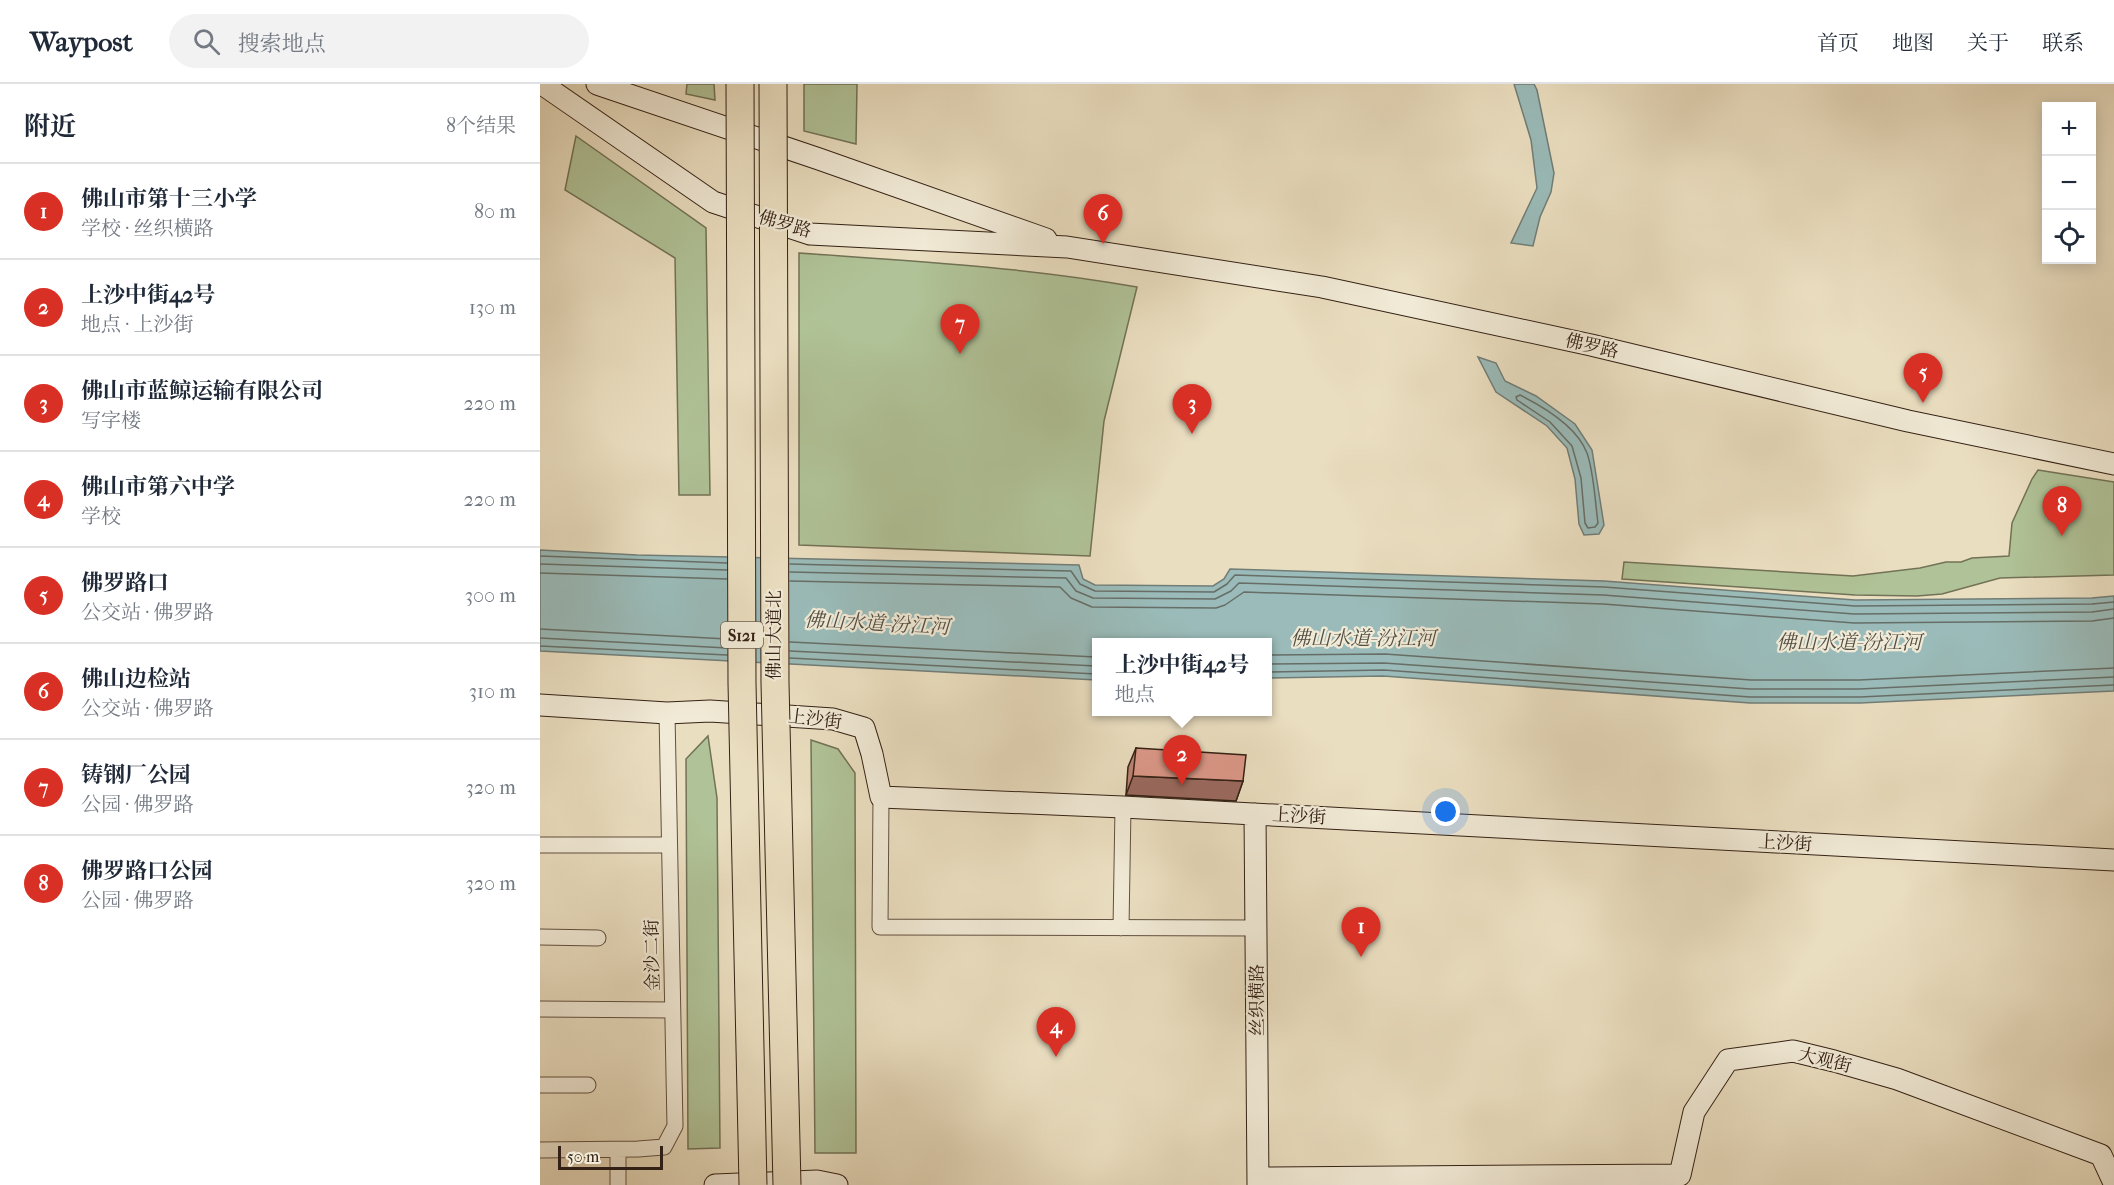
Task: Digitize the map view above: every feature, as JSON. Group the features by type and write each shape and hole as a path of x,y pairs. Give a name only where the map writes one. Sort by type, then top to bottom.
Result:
{"highway":[{"name":"佛山大道北","path":"740,84 742,683 753,1185"},
{"name":"佛山大道北","path":"773,84 775,683 787,1185"}],"street":[{"name":"佛罗路","path":"542,84 713,202 810,234 1067,246 1322,287 1591,345 1908,421 2114,464"},
{"name":"佛罗路","path":"597,84 1067,246"},
{"name":"上沙街","path":"540,705 667,713 710,711 834,718 864,728 872,754 880,796 2114,860"},
{"name":"金沙二街","path":"618,1150 664,1147 675,1126 667,713"},
{"path":"880,796 880,927 1256,928"},
{"path":"1121,928 1123,807"},
{"name":"丝织横路","path":"1255,814 1258,1181"},
{"path":"540,845 669,845"},
{"path":"540,937 598,938"},
{"path":"540,1009 672,1010"},
{"name":"大观街","path":"1258,1181 1681,1180 1694,1112 1728,1060 1793,1051 1897,1079 2101,1155 2114,1183"},
{"path":"540,1086 588,1086"},
{"path":"540,1150 618,1150 618,1185"},
{"path":"715,1185 817,1181 837,1185"}],"green space":[{"path":"687,84 714,84 715,100 686,94"},
{"path":"804,84 857,84 856,144 804,131"},
{"path":"576,136 706,228 710,495 679,495 675,258 565,190"},
{"path":"799,253 1053,274 1137,287 1104,421 1090,556 799,545"},
{"path":"2038,470 2114,482 2114,575 2000,578 1942,594 1917,596 1855,595 1622,579 1624,562 1853,576 1920,568 1946,562 1961,562 1972,558 2009,556 2012,523"},
{"path":"708,736 717,798 720,1148 688,1149 686,759"},
{"path":"811,740 838,749 855,773 856,1153 815,1153"}],"water":[{"path":"1514,84 1534,84 1537,90 1554,173 1551,192 1540,217 1533,246 1511,243 1537,188 1531,140"},
{"path":"1478,357 1496,363 1505,381 1536,396 1575,424 1592,450 1604,525 1599,534 1584,535 1579,524 1575,479 1567,448 1547,426 1496,392"},
{"name":"佛山水道-汾江河","path":"540,550 637,555 1079,565 1083,579 1095,585 1213,586 1224,579 1230,569 1604,581 1855,600 2114,596 2114,691 1860,703 1750,703 1383,676 1272,678 1272,638 1092,638 1092,680 540,651"}],"building":[{"path":"1136,748 1246,755 1243,781 1133,776"}],"place":[{"name":"佛山边检站","path":"1103,244"},
{"name":"铸钢厂公园","path":"960,354"},
{"name":"佛罗路口","path":"1923,403"},
{"name":"佛山市蓝鲸运输有限公司","path":"1192,434"},
{"name":"佛罗路口公园","path":"2062,536"},
{"name":"上沙中街42号","path":"1182,785"},
{"name":"佛山市第十三小学","path":"1361,957"},
{"name":"佛山市第六中学","path":"1056,1057"}]}
